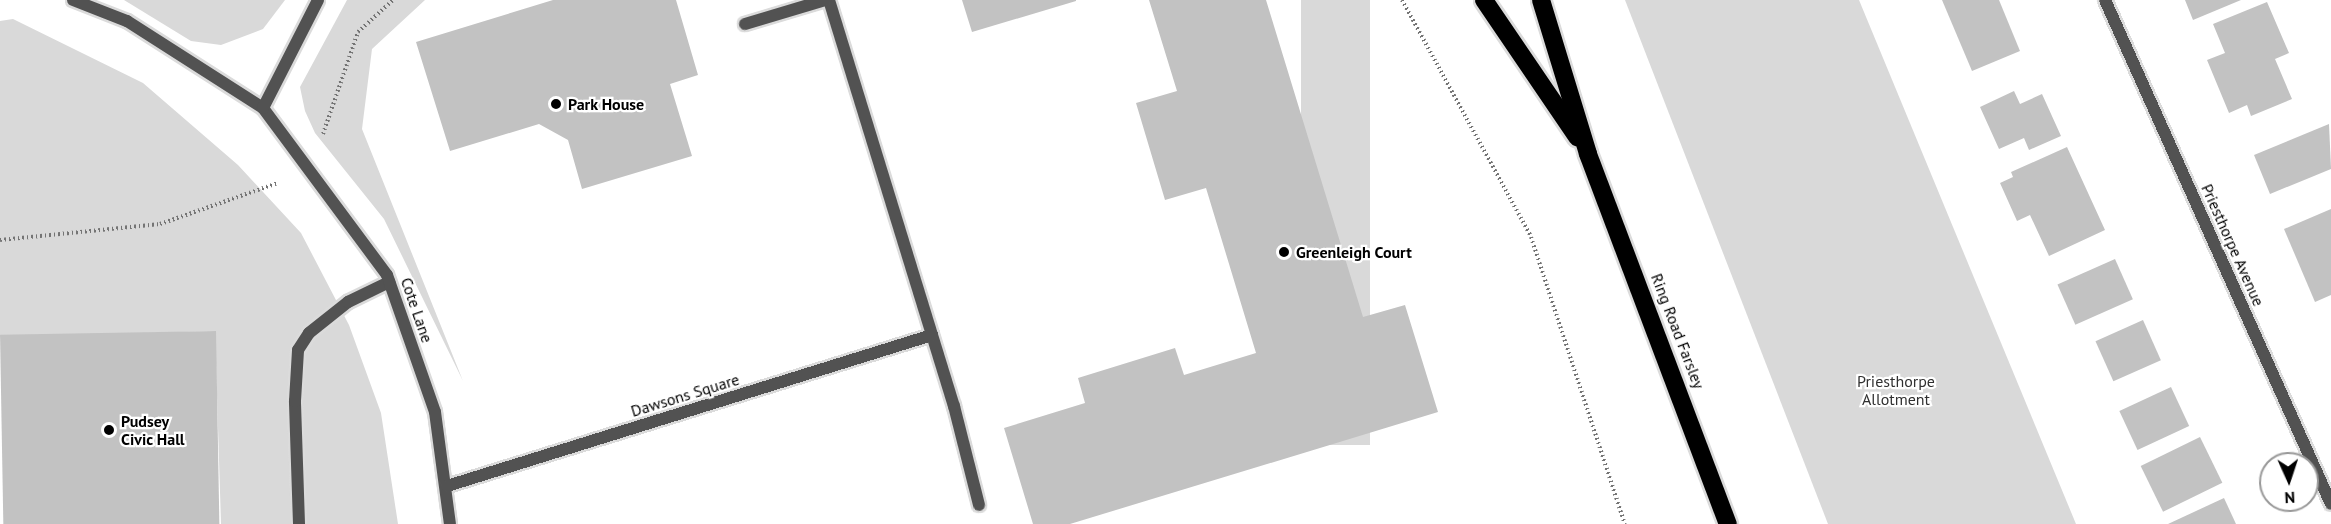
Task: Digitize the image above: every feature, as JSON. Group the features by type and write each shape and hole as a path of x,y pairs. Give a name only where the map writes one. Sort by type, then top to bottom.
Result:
{"highway":[{"path":"1484,0 1588,154"},
{"path":"1541,0 1588,154"},
{"name":"Ring Road Farsley","path":"1588,154 1728,524"}],"street":[{"name":"Cote Lane","path":"73,0 127,21 262,108 310,172 389,282 435,412 447,486 450,524"},
{"path":"262,108 318,0"},
{"path":"745,24 827,0 932,335 979,505"},
{"name":"Priesthorpe Avenue","path":"2105,0 2331,504"},
{"path":"299,524 295,401 298,350 309,333 348,302 389,282"},
{"name":"Dawsons Square","path":"447,486 932,335"}],"path":[{"path":"0,240 160,224 310,172 358,32 393,0"},
{"path":"1402,0 1532,237 1625,524"}],"green space":[{"path":"124,0 285,0 263,29 221,45 191,41"},
{"path":"347,0 425,0 372,49 362,129 463,381 384,219 315,133 305,111 300,87"},
{"path":"1301,0 1370,0 1370,445 1301,445"},
{"name":"Priesthorpe Allotment","path":"1625,0 1859,0 2076,524 1828,524"},
{"path":"13,19 143,83 238,165 301,233 349,325 381,413 398,524 221,524 215,331 0,337 0,21"}],"building":[{"name":"Park House","path":"553,0 676,0 698,75 670,84 692,156 582,189 568,140 539,124 450,151 416,42"},
{"path":"962,0 1076,0 1076,1 972,32"},
{"name":"Greenleigh Court","path":"1149,0 1266,0 1363,317 1405,305 1438,412 1070,524 1033,524 1004,428 1085,403 1078,378 1175,348 1184,375 1256,353 1206,188 1165,200 1136,103 1177,91"},
{"path":"1942,0 1999,0 2020,51 1972,71"},
{"path":"2185,0 2241,0 2193,20"},
{"path":"2267,2 2289,53 2275,59 2292,99 2251,116 2247,105 2229,113 2207,60 2225,53 2213,24"},
{"path":"2014,91 2020,104 2042,94 2061,136 2029,150 2024,138 1999,149 1980,107"},
{"path":"2329,124 2331,169 2270,194 2254,155"},
{"path":"2067,147 2105,230 2049,256 2030,215 2017,221 2000,183 2013,177 2011,172"},
{"path":"2331,209 2331,295 2315,302 2284,229"},
{"path":"2115,259 2133,299 2075,325 2057,285"},
{"path":"2143,320 2161,360 2113,381 2095,341"},
{"name":"Pudsey Civic Hall","path":"216,331 219,524 3,524 0,335"},
{"path":"2171,387 2189,426 2138,450 2119,411"},
{"path":"2200,437 2222,483 2163,512 2141,466"},
{"path":"2224,498 2236,524 2168,524"}],"place":[{"name":"Park House","path":"556,104"},
{"name":"Greenleigh Court","path":"1284,252"},
{"name":"Pudsey Civic Hall","path":"109,430"}]}
